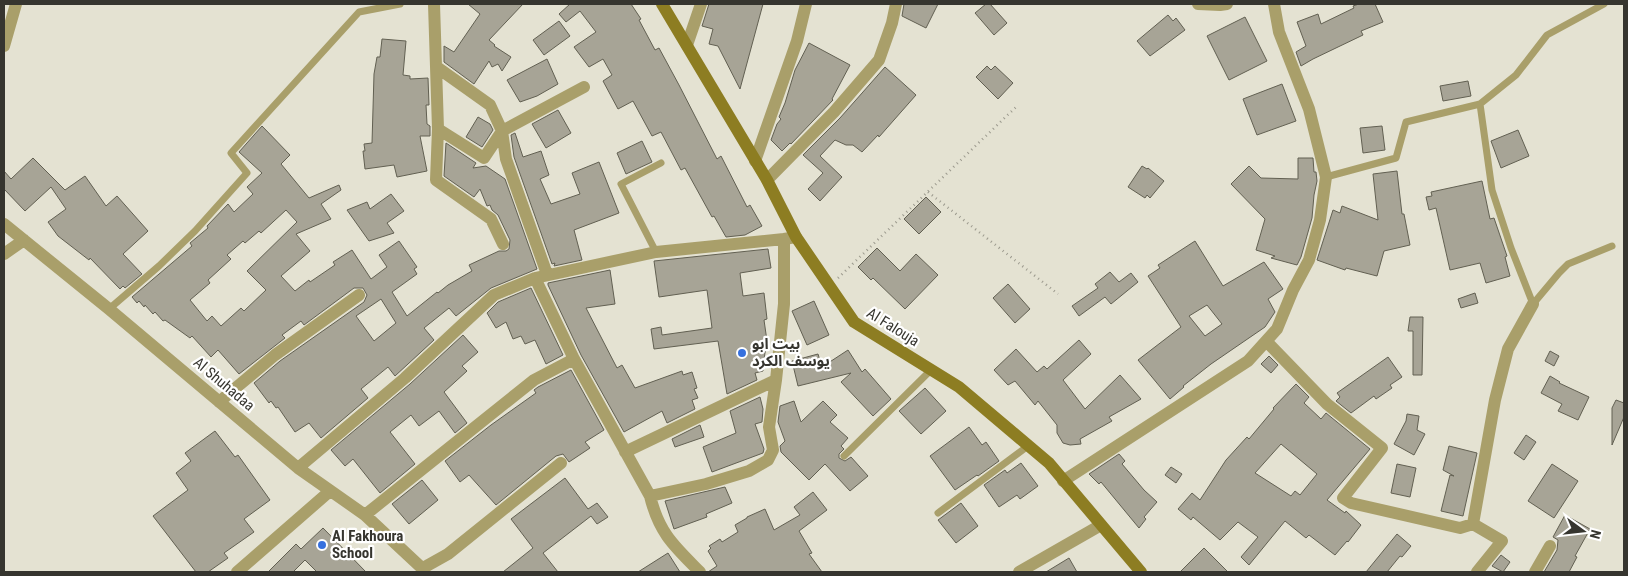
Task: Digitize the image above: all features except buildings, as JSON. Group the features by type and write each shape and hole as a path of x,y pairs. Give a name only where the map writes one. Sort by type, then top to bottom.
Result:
{"main road":[{"name":"Al Falouja","path":"662,4 767,180 790,238 830,286 854,322 959,387 1049,463 1101,525 1136,571"}],"street":[{"path":"4,46 16,4"},
{"path":"434,4 438,68 436,180 491,219 503,244"},
{"path":"686,45 701,4"},
{"path":"755,161 798,40 806,4"},
{"path":"767,180 834,112 879,60 896,4"},
{"path":"1198,4 1227,4"},
{"path":"1063,481 1248,361 1277,329 1293,290 1309,260 1320,220 1326,177 1309,109 1279,32 1274,4"},
{"path":"438,68 490,105 502,131 506,159 541,276 574,359 650,496 658,522 670,542 700,572"},
{"path":"438,129 484,158 502,131 584,87"},
{"name":"Al Shuhadaa","path":"4,224 109,309 298,468 365,515 426,571"},
{"path":"298,468 405,378 494,295 541,276 656,252 790,238 776,380 769,427 773,450 768,460 749,472 706,484 650,496"},
{"path":"4,254 24,240"},
{"path":"219,402 276,355 359,295"},
{"path":"1473,524 1495,400 1508,349 1533,304"},
{"path":"1266,341 1328,404 1382,448 1343,498 1351,503 1460,528 1473,524 1502,541 1478,572"},
{"path":"365,515 534,380 574,359"},
{"path":"625,452 776,380"},
{"path":"426,571 561,463"},
{"path":"237,572 330,491"},
{"path":"1019,572 1101,525"},
{"path":"1536,572 1550,546"}],"lane":[{"path":"109,309 189,237 247,174 232,153 359,12 400,4"},
{"path":"1326,177 1396,158 1406,122 1480,104 1516,75 1547,35 1604,4"},
{"path":"1480,104 1492,190 1511,248 1533,304 1568,264 1612,246"},
{"path":"656,252 621,184 661,163"},
{"path":"844,456 931,370"},
{"path":"938,513 1028,446"}],"path":[{"path":"830,286 1016,107"},
{"path":"928,192 1058,294"}],"place":[{"name":"بيت ابو يوسف الكرد","path":"742,353"},
{"name":"Al Fakhoura School","path":"322,545"}]}
